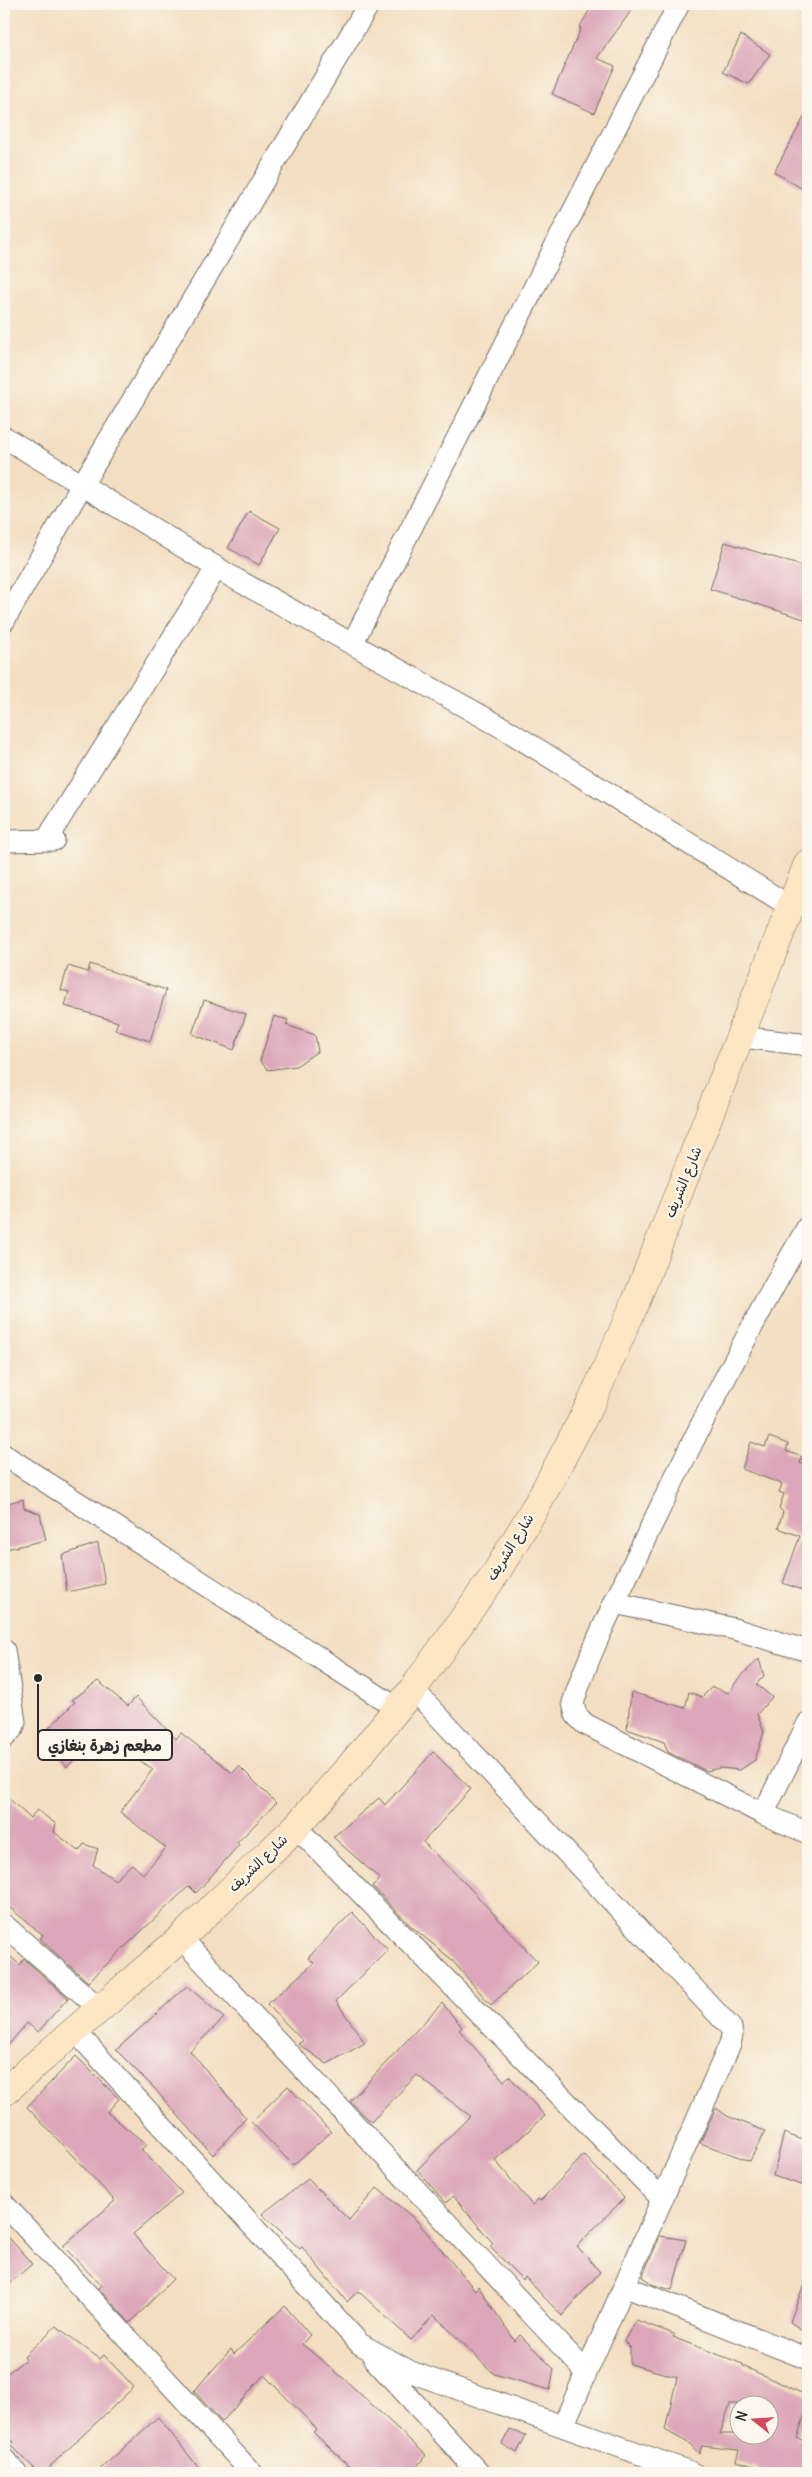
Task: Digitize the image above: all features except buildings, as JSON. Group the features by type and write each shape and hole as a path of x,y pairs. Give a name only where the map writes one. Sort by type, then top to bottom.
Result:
{"main road":[{"name":"شارع الشريف","path":"4,2092 181,1938 296,1827 405,1698 496,1573 540,1500 591,1403 636,1301 808,863"}],"street":[{"path":"4,621 82,485 370,4"},
{"path":"352,644 680,4"},
{"path":"4,437 216,567 506,729 791,907"},
{"path":"4,841 50,839 216,567"},
{"path":"741,1037 808,1045"},
{"path":"808,1226 747,1335 685,1456 615,1603 573,1702 576,1715 584,1724 762,1814 808,1833"},
{"path":"4,1455 405,1698 731,2028 730,2044 563,2426"},
{"path":"615,1603 734,1629 808,1652"},
{"path":"4,1650 15,1722 13,1728 4,1738"},
{"path":"762,1814 808,1723"},
{"path":"296,1827 662,2199"},
{"path":"4,1925 100,2008"},
{"path":"181,1938 586,2372"},
{"path":"75,2031 479,2473"},
{"path":"4,2204 252,2473"},
{"path":"624,2286 808,2359"},
{"path":"360,2344 411,2372 692,2473"},
{"path":"4,2459 16,2473"}],"place":[{"name":"مطعم زهرة بنغازي","path":"38,1678"}]}
